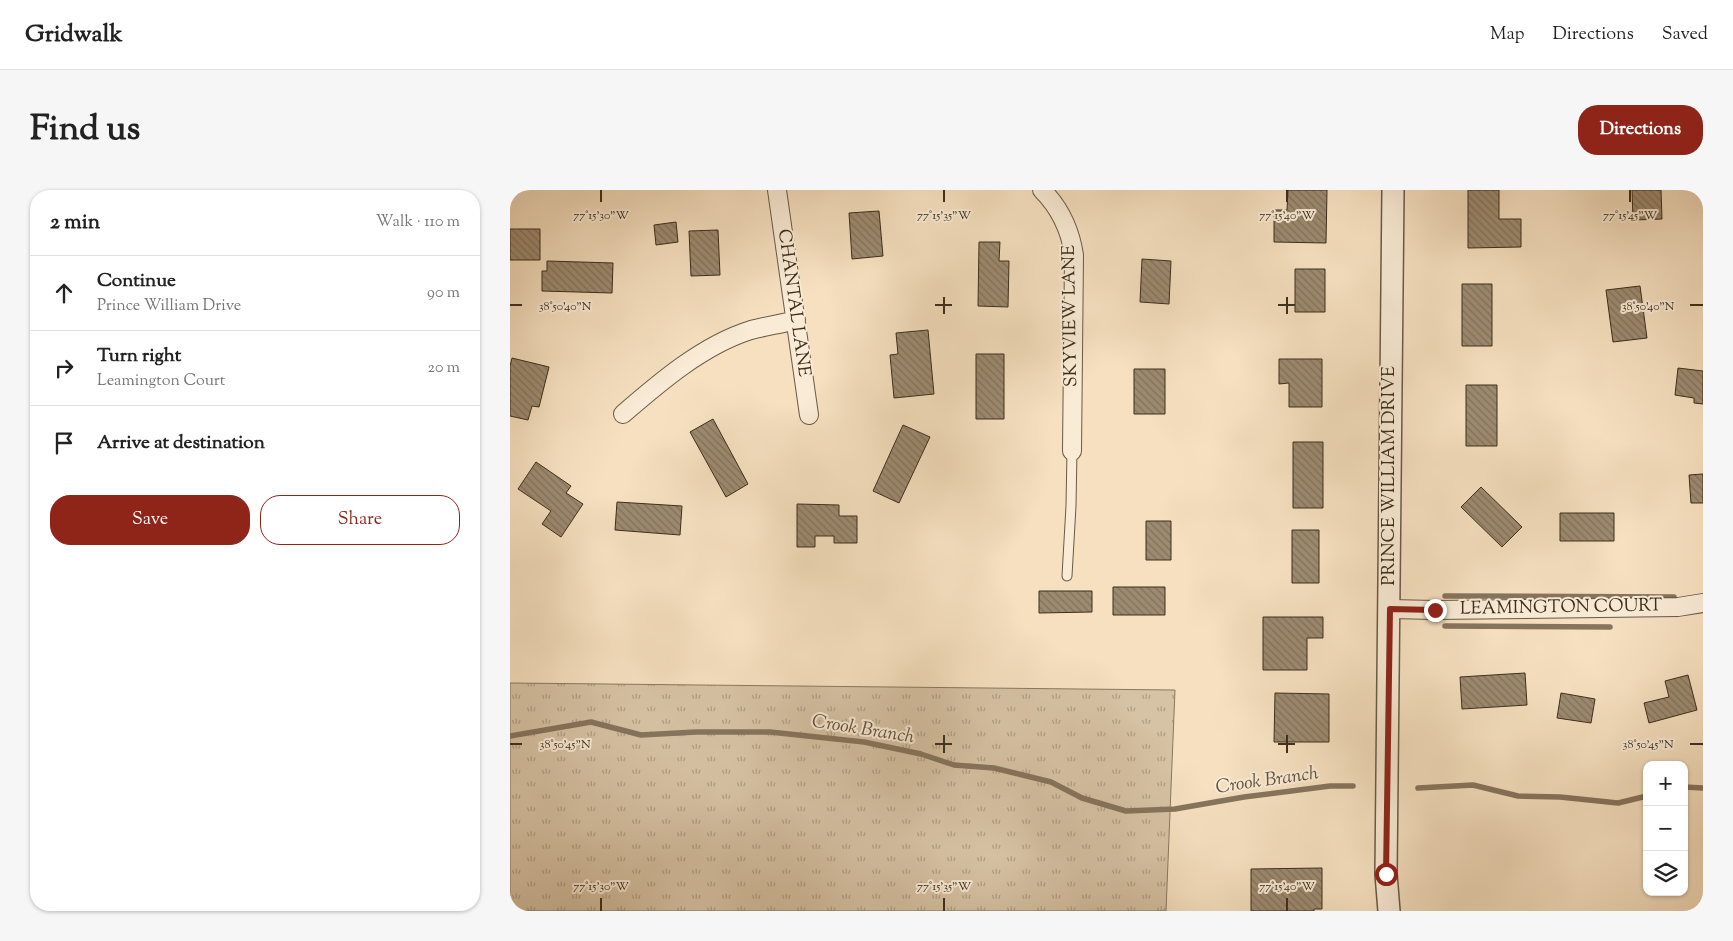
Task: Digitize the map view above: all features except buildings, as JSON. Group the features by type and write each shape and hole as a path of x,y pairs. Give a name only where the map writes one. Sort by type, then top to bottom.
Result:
{"street":[{"name":"CHANTAL LANE","path":"777,190 809,415"},
{"name":"SKYVIEW LANE","path":"1042,190 1053,201 1064,219 1072,242 1074,255 1072,451"},
{"name":"PRINCE WILLIAM DRIVE","path":"1389,911 1386,874 1393,190"},
{"path":"623,414 680,367 729,339 751,330 796,320"},
{"name":"LEAMINGTON COURT","path":"1390,609 1678,607 1703,603"}],"lane":[{"path":"1067,576 1072,451"}],"green space":[{"path":"510,683 1175,690 1166,911 510,911"}],"waterway":[{"path":"1445,596 1674,597"},
{"path":"1445,626 1610,627"},
{"name":"Crook Branch","path":"510,736 591,722 641,735 696,732 770,732 864,742 921,754 954,765 994,768 1051,782 1082,798 1126,811 1175,809 1244,797 1330,786 1353,786"},
{"name":"Crook Branch","path":"1418,788 1473,785 1518,796 1560,797 1618,803 1643,797"},
{"name":"Crook Branch","path":"1688,787 1703,788"}],"route":[{"path":"1386,874 1390,609 1435,610"}]}
